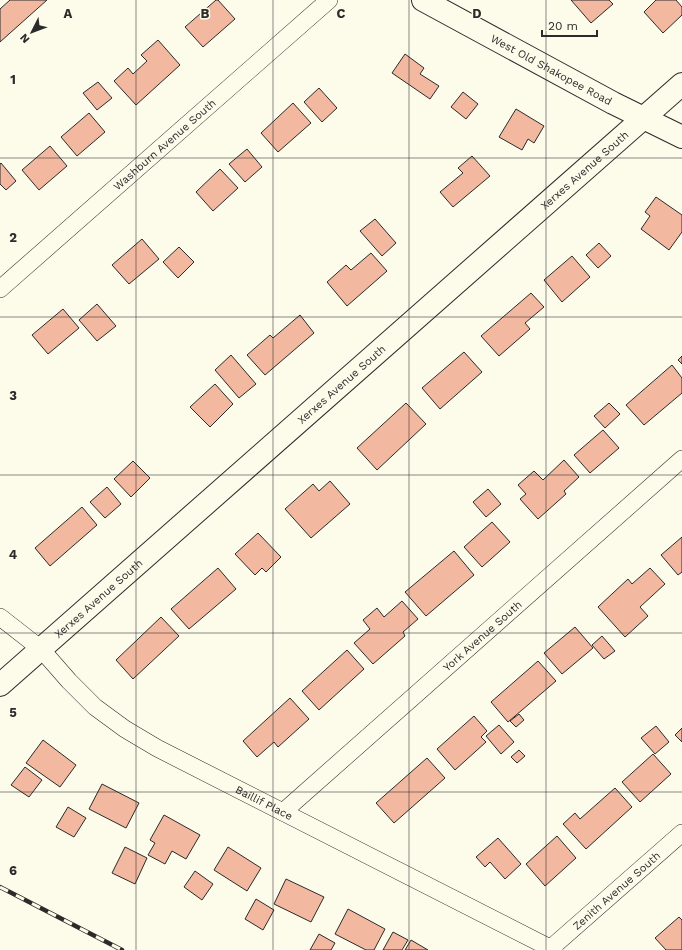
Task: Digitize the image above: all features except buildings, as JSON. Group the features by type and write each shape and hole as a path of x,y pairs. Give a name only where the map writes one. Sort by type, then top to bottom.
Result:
{"street":[{"name":"Washburn Avenue South","path":"0,289 329,0"},
{"name":"West Old Shakopee Road","path":"423,0 613,103 682,137"},
{"name":"Xerxes Avenue South","path":"0,685 682,84"},
{"name":"York Avenue South","path":"283,812 682,459"},
{"name":"Baillif Place","path":"0,617 41,649 69,681 95,707 125,729 157,748 552,949"},
{"name":"Zenith Avenue South","path":"552,949 682,833"}],"railway":[{"path":"0,887 122,950"}]}
